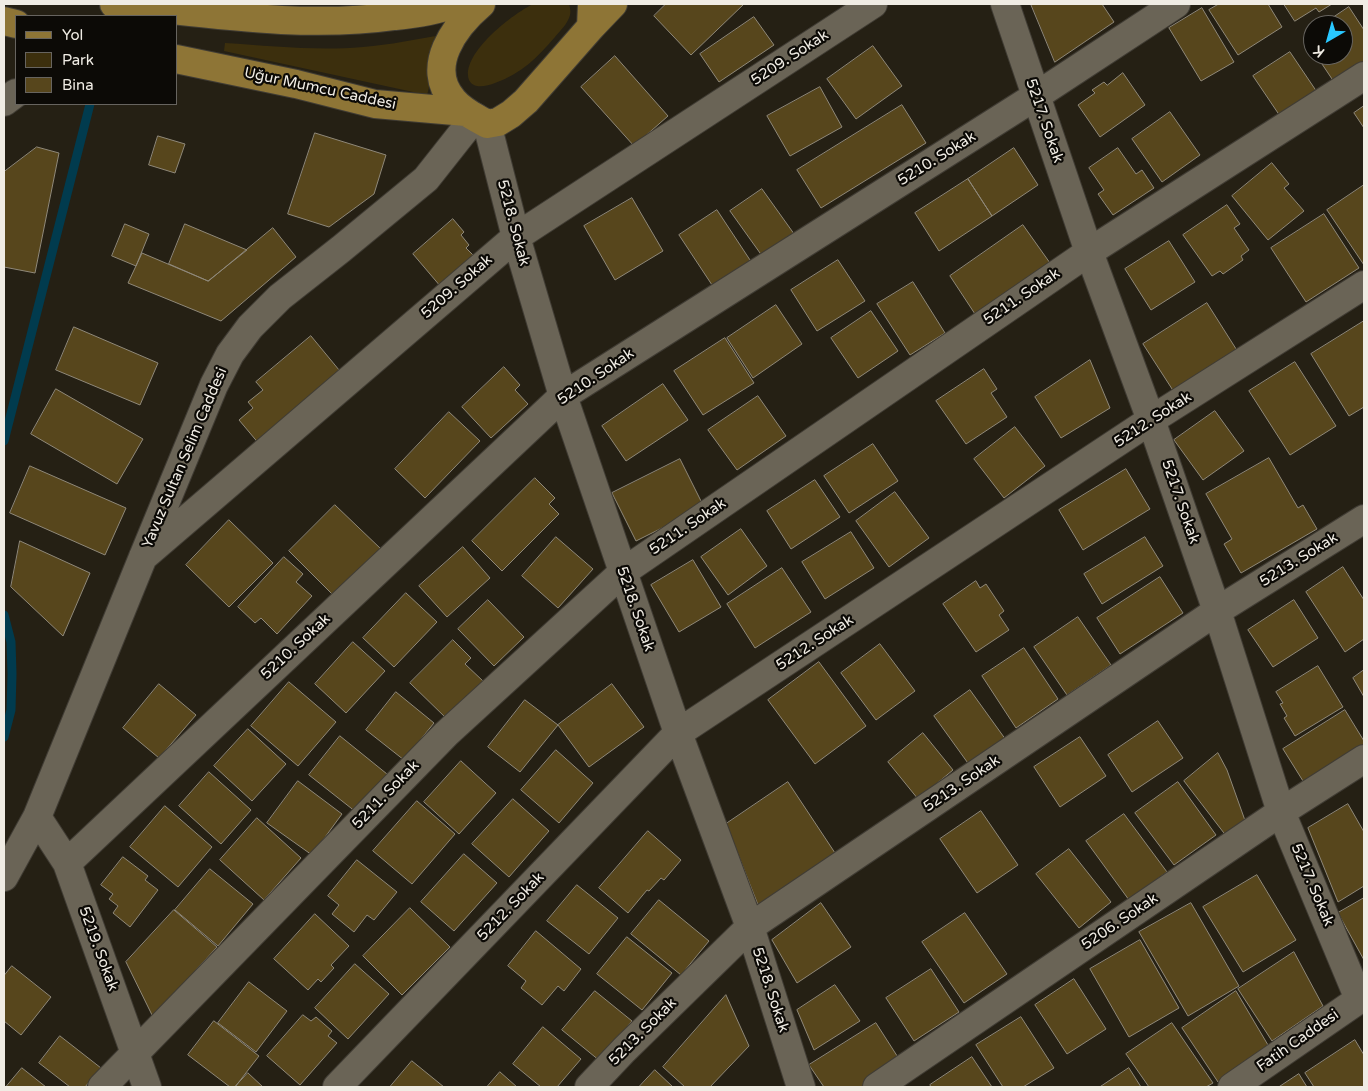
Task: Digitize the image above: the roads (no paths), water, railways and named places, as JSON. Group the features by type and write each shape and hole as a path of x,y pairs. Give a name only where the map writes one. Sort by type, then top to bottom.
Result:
{"main road":[{"path":"114,4 162,6 272,20 332,21 375,19 416,13 454,4"},
{"path":"476,118 452,99 443,84 441,68 444,55 454,32 481,4"},
{"name":"Yavuz Sultan Selim Caddesi","path":"476,118 498,122 511,114 526,101 591,15 614,4"},
{"name":"Uğur Mumcu Caddesi","path":"178,59 296,84 375,104 476,118"}],"street":[{"name":"5209. Sokak","path":"143,557 516,237 873,4"},
{"name":"5217. Sokak","path":"1005,4 1089,252 1151,420 1217,611 1281,812 1362,997"},
{"name":"5210. Sokak","path":"67,862 564,396 1036,96 1176,4"},
{"name":"5211. Sokak","path":"102,1087 446,734 623,572 1089,252 1364,76"},
{"path":"4,102 15,93"},
{"name":"5218. Sokak","path":"476,118 516,237 564,396 623,572 678,733 750,927 801,1087"},
{"name":"Yavuz Sultan Selim Caddesi","path":"4,877 37,817 214,385 230,354 250,327 280,297 426,179 476,118"},
{"name":"5212. Sokak","path":"337,1087 678,733 1151,420 1364,285"},
{"name":"5213. Sokak","path":"588,1087 750,927 1217,611 1364,518"},
{"name":"5206. Sokak","path":"877,1087 1281,812 1364,758"},
{"name":"5219. Sokak","path":"37,817 67,862 148,1087"},
{"name":"Fatih Caddesi","path":"1232,1087 1362,997"}],"waterway":[{"path":"4,441 90,105"},
{"path":"4,615 11,642 12,674 11,710 4,737"}]}
